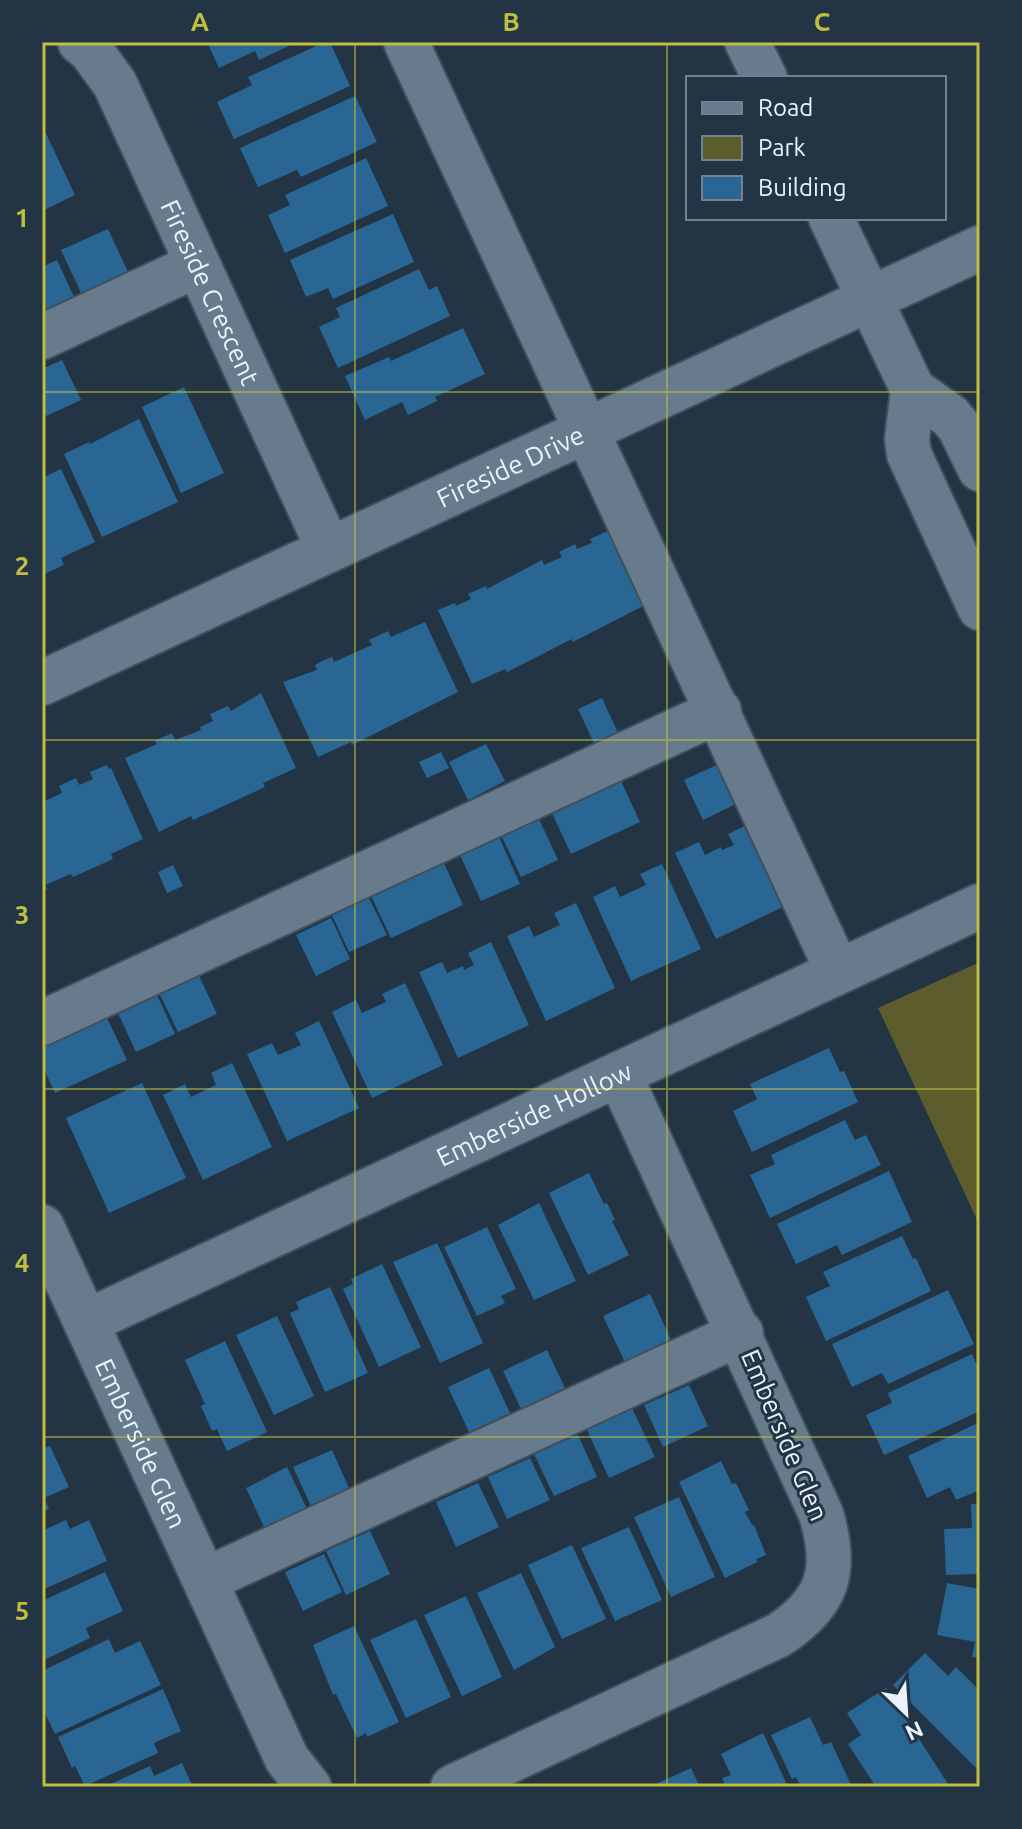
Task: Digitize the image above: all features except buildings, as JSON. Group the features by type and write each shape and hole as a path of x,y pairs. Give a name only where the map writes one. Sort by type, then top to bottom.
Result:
{"street":[{"name":"Fireside Crescent","path":"80,42 91,51 115,84 329,550"},
{"path":"406,42 838,972"},
{"path":"747,42 764,76"},
{"path":"832,220 913,390 950,416 960,428 980,469"},
{"name":"Fireside Drive","path":"42,683 980,248"},
{"path":"42,337 197,265"},
{"path":"913,390 907,439 909,454 980,608"},
{"path":"42,1023 719,711"},
{"name":"Emberside Hollow","path":"86,1322 980,906"},
{"name":"Emberside Glen","path":"453,1787 779,1635 802,1620 826,1584 830,1562 829,1540 821,1514 741,1333 619,1074"},
{"name":"Emberside Glen","path":"42,1227 287,1759 309,1787"},
{"path":"205,1580 741,1333"}],"green space":[{"path":"980,962 980,1226 878,1008"}]}
